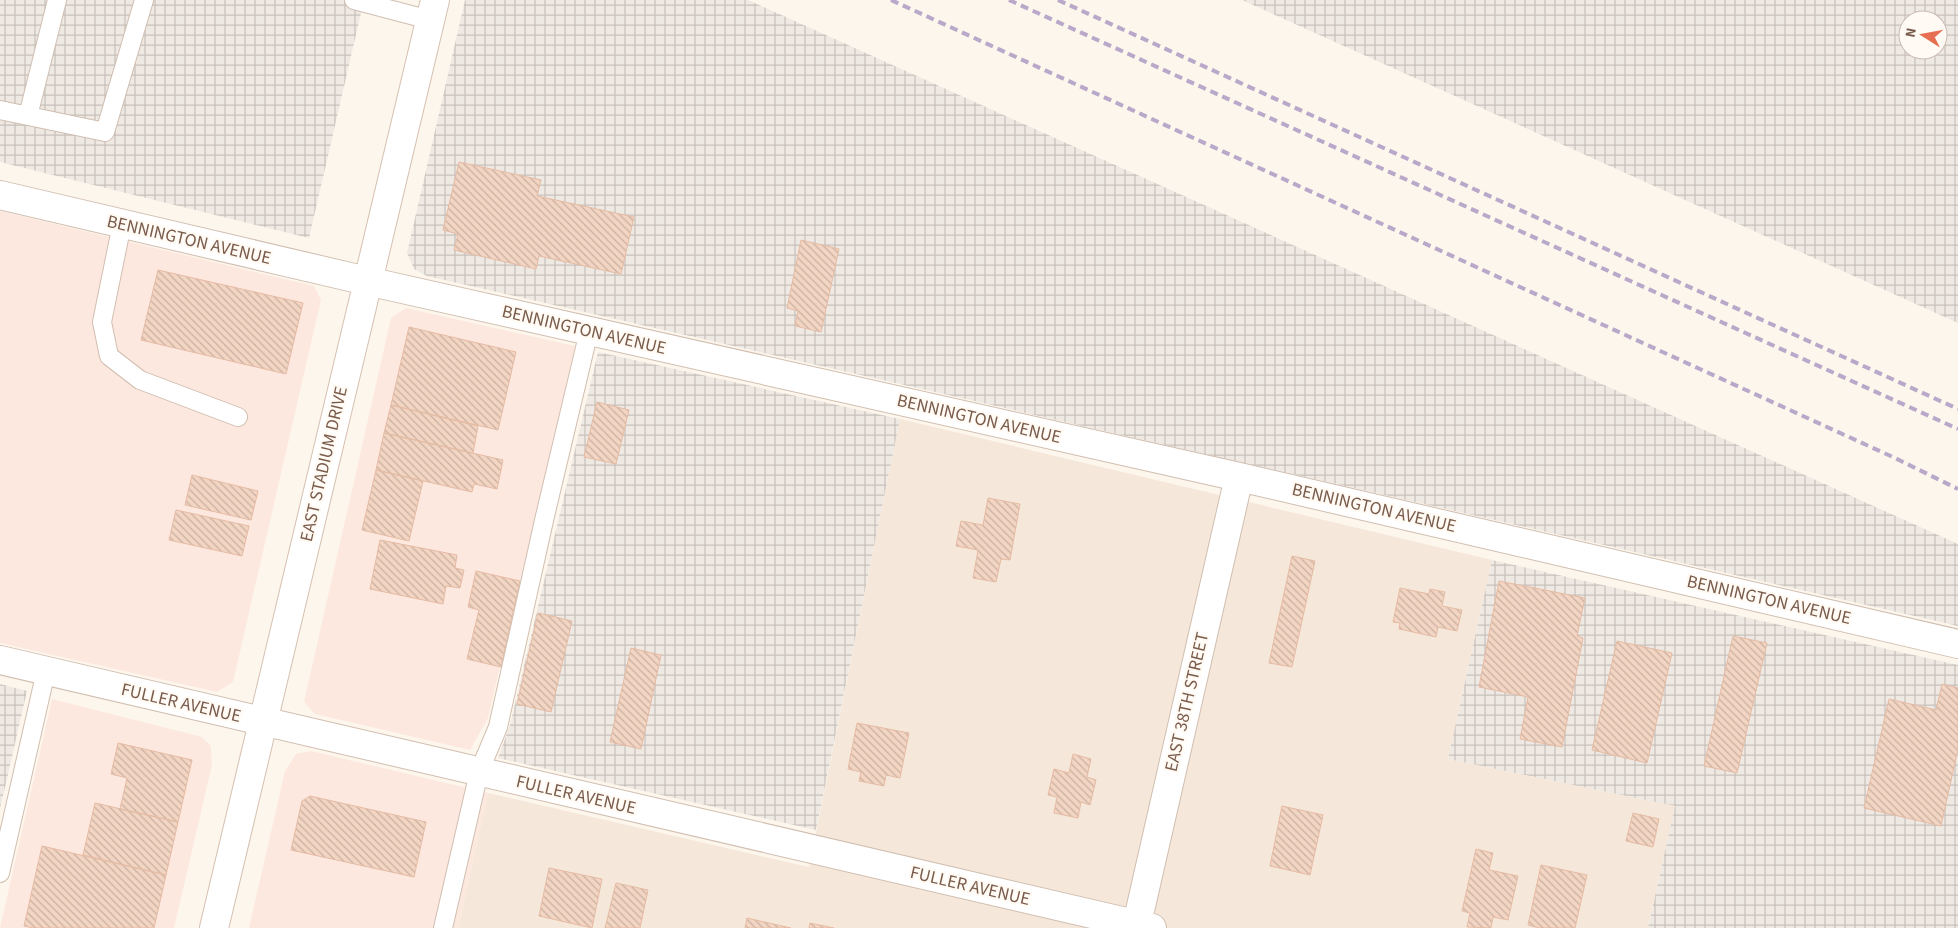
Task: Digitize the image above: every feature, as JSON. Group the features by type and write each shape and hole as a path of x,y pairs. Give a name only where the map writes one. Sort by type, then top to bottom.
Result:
{"street":[{"name":"EAST STADIUM DRIVE","path":"214,928 432,10"},
{"name":"BENNINGTON AVENUE","path":"0,196 367,282 1239,477 1958,644"},
{"name":"EAST 38TH STREET","path":"1141,927 1239,477"},
{"name":"FULLER AVENUE","path":"0,660 1141,927"}],"lane":[{"path":"28,116 57,0"},
{"path":"0,110 105,132 144,0"},
{"path":"354,0 432,10"},
{"path":"122,224 102,322 109,356 140,380 238,417"},
{"path":"443,928 479,772 498,727 589,331"},
{"path":"0,873 46,671"}],"shaded area":[{"path":"0,0 364,0 309,238 0,162"},
{"path":"465,0 748,0 1958,544 1958,626 427,276 414,269 407,253"},
{"path":"1242,0 1958,0 1958,323"},
{"path":"0,211 314,286 321,300 233,682 217,692 0,643"},
{"path":"406,308 575,346 488,718 470,750 315,714 304,702 391,318"},
{"path":"598,352 900,419 816,830 498,758 510,725"},
{"path":"900,419 1492,560 1448,759 1675,806 1648,928 458,928 488,793 809,867"},
{"path":"1492,560 1958,665 1958,928 1648,928 1675,806 1448,759"},
{"path":"0,684 27,691 0,809"},
{"path":"52,699 202,737 211,746 212,765 174,928 0,928"},
{"path":"311,751 488,793 458,928 249,928 285,771 296,754"}],"building":[{"path":"459,162 541,180 537,196 634,217 621,274 539,256 536,269 454,250 458,234 443,230"},
{"path":"801,240 839,249 821,332 795,326 798,311 787,308"},
{"path":"158,270 303,303 286,374 141,340"},
{"path":"409,327 516,352 498,430 391,405"},
{"path":"597,402 629,410 616,464 584,457"},
{"path":"391,405 478,426 473,453 384,433"},
{"path":"384,433 503,460 497,489 474,484 472,492 376,470"},
{"path":"376,470 423,481 409,541 362,530"},
{"path":"192,475 258,491 251,520 185,505"},
{"path":"988,498 1020,504 1010,560 1001,559 996,582 973,578 978,550 956,546 961,521 983,525"},
{"path":"176,510 249,526 242,556 169,540"},
{"path":"380,540 457,555 455,568 464,570 460,588 446,586 443,604 370,589"},
{"path":"1292,556 1315,561 1292,667 1269,663"},
{"path":"476,571 520,581 501,667 467,659 479,610 468,607"},
{"path":"1499,581 1585,598 1577,636 1583,638 1562,747 1520,739 1528,697 1479,687"},
{"path":"1400,588 1429,594 1430,589 1445,592 1442,606 1462,610 1457,631 1438,627 1436,637 1399,629 1400,623 1393,622"},
{"path":"538,613 572,621 551,712 517,704"},
{"path":"1733,636 1767,643 1737,773 1704,766"},
{"path":"1617,641 1672,653 1647,763 1592,750"},
{"path":"631,648 661,655 641,749 610,742"},
{"path":"1942,684 1958,688 1958,749 1941,826 1864,808 1889,699 1936,710"},
{"path":"857,723 909,733 900,778 886,775 884,786 859,781 861,772 848,769"},
{"path":"118,743 192,760 178,822 120,809 127,778 111,774"},
{"path":"1073,754 1091,759 1087,777 1096,780 1090,805 1081,802 1078,818 1054,813 1057,797 1048,795 1054,769 1069,773"},
{"path":"310,796 426,822 414,877 291,850 302,801"},
{"path":"95,803 178,822 166,875 83,855"},
{"path":"1282,806 1323,815 1310,875 1270,866"},
{"path":"1633,813 1659,819 1653,847 1626,841"},
{"path":"42,846 166,875 154,928 33,928 24,926"},
{"path":"1476,849 1493,853 1489,870 1518,876 1508,920 1493,917 1491,928 1467,927 1470,913 1462,911"},
{"path":"1541,865 1587,875 1575,928 1539,928 1528,925"},
{"path":"549,868 602,879 592,928 539,916"},
{"path":"616,883 648,890 640,928 605,928"},
{"path":"747,918 791,928 745,928"},
{"path":"810,923 834,928 809,928"}],"railway":[{"path":"891,0 1895,458 1958,489"},
{"path":"1009,0 1958,429"},
{"path":"1058,0 1958,409"}]}
